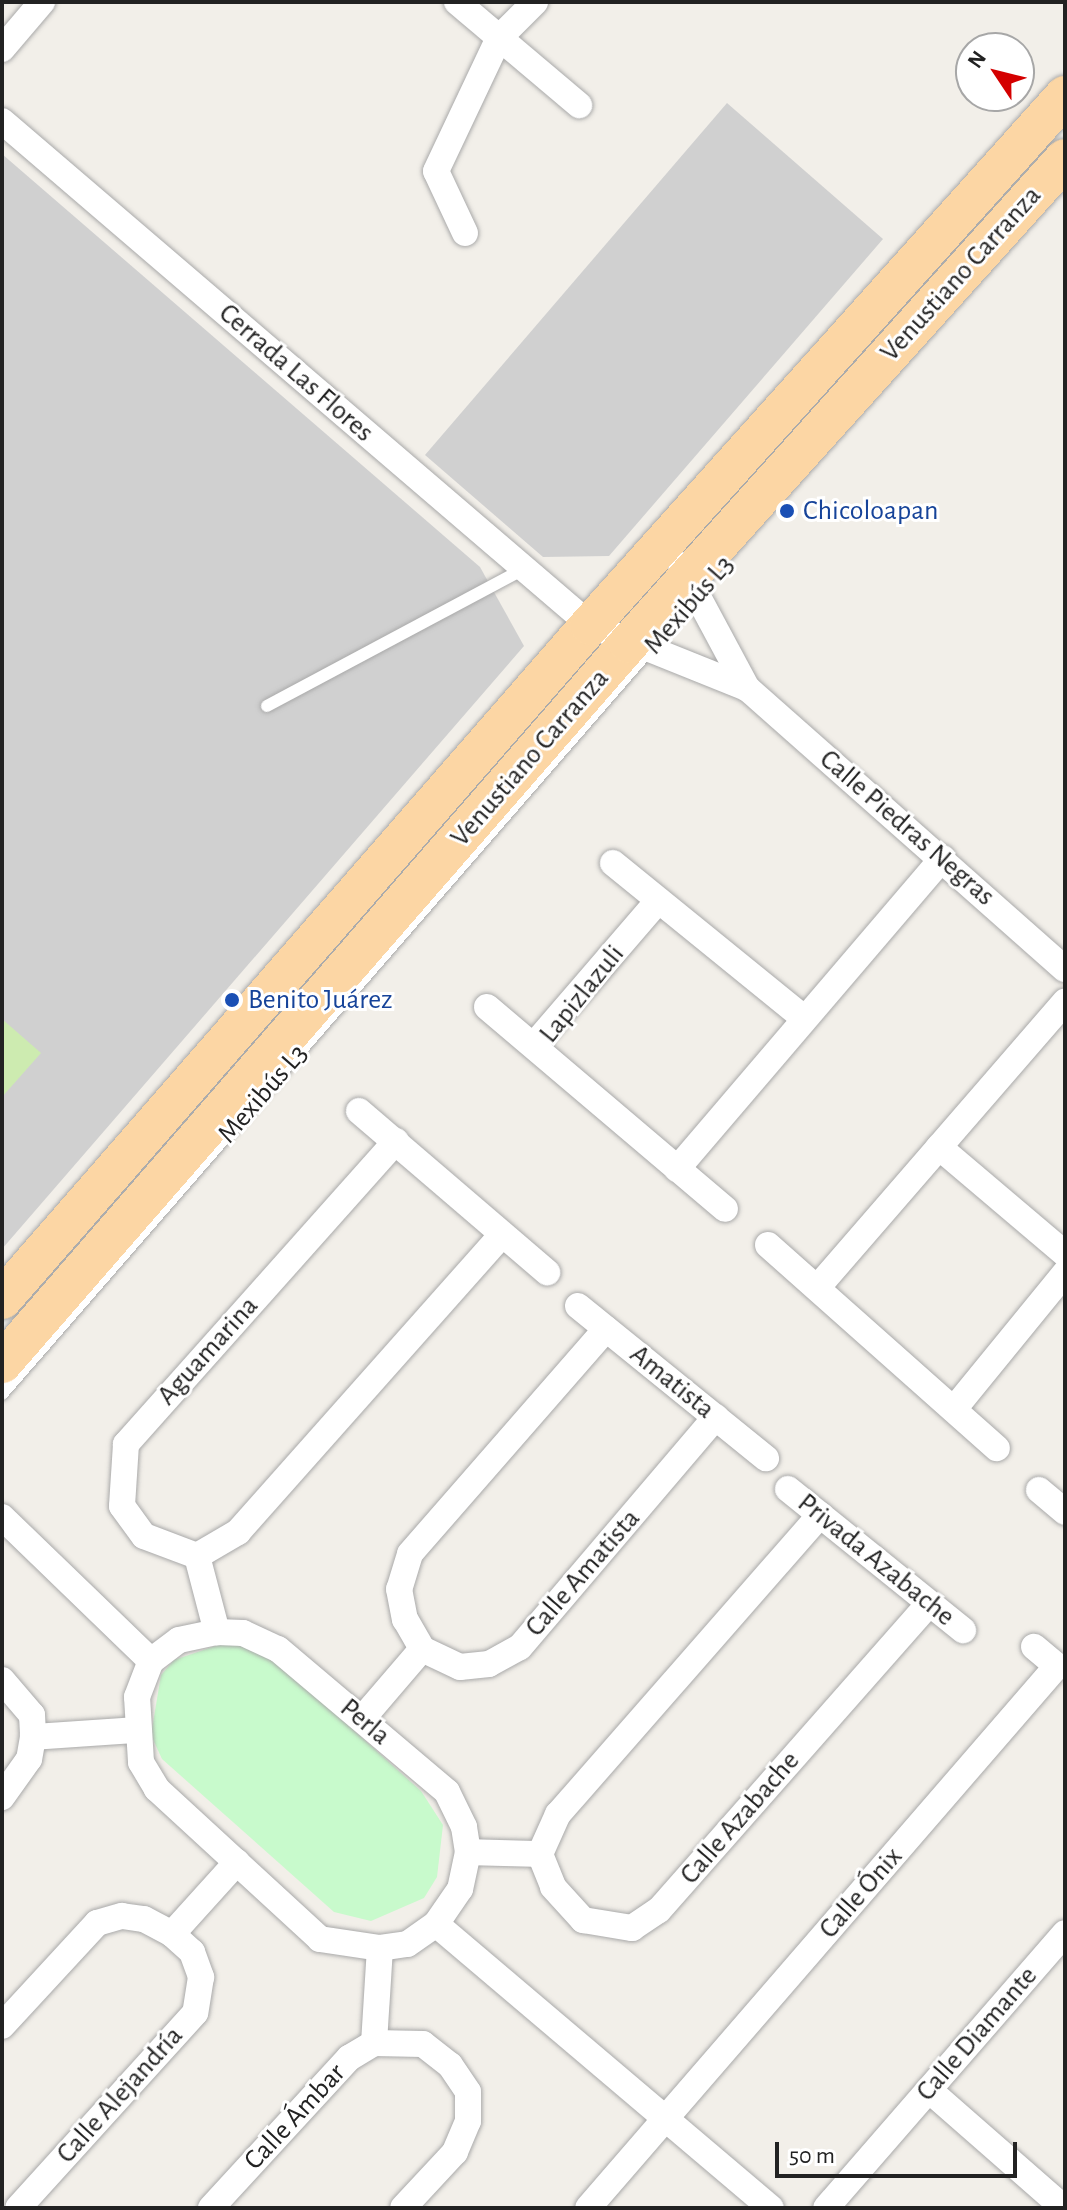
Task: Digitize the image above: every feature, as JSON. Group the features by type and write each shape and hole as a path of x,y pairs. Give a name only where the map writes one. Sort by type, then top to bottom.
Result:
{"main road":[{"name":"Venustiano Carranza","path":"2,1299 585,621 664,543 1065,96"},
{"name":"Venustiano Carranza","path":"2,1363 696,589 1065,159"}],"street":[{"path":"2,49 42,2"},
{"path":"457,2 579,105"},
{"path":"465,233 436,171 499,38 535,2"},
{"name":"Cerrada Las Flores","path":"2,121 585,621"},
{"name":"Calle Piedras Negras","path":"664,543 696,589 747,688"},
{"name":"Calle Piedras Negras","path":"585,621 747,688 1065,969"},
{"path":"677,1169 943,858"},
{"path":"613,863 804,1018"},
{"name":"Lapizlazuli","path":"658,901 534,1045 725,1209"},
{"path":"817,1288 1065,1002"},
{"path":"487,1007 534,1045"},
{"path":"359,1111 547,1272"},
{"name":"Aguamarina","path":"197,1556 144,1536 122,1506 126,1444 396,1141"},
{"path":"939,1147 1065,1254"},
{"path":"217,1632 197,1556 238,1532 502,1235"},
{"path":"768,1245 997,1448"},
{"path":"954,1409 1065,1273"},
{"name":"Amatista","path":"578,1306 766,1458"},
{"path":"362,1719 422,1649 405,1619 399,1589 410,1554 606,1329"},
{"name":"Calle Amatista","path":"422,1649 460,1667 489,1664 520,1647 716,1417"},
{"name":"Privada Azabache","path":"788,1489 963,1630"},
{"path":"1039,1490 1065,1512"},
{"path":"468,1852 540,1854 558,1814 820,1515"},
{"path":"2,1517 151,1661"},
{"name":"Calle Azabache","path":"540,1854 553,1887 583,1920 632,1928 659,1910 929,1604"},
{"name":"Perla","path":"217,1632 243,1633 278,1649 447,1792 464,1827 468,1852 460,1889 436,1924 407,1944 380,1948 320,1939 157,1789 141,1762 136,1730 137,1697 151,1661 179,1640 217,1632"},
{"name":"Calle Ónix","path":"588,2208 1057,1666 1034,1647"},
{"path":"2,1680 32,1715 33,1737 29,1759 2,1797"},
{"path":"33,1737 136,1730"},
{"path":"172,1934 237,1862"},
{"name":"Calle Alejandría","path":"2,2026 97,1923 122,1916 144,1919 172,1934 192,1952 201,1977 195,2013 18,2208"},
{"path":"436,1924 771,2208"},
{"name":"Calle Diamante","path":"826,2208 1065,1933"},
{"path":"374,2043 380,1948"},
{"name":"Calle Ámbar","path":"211,2208 349,2058 374,2043 423,2044 450,2065 468,2092 468,2121 455,2152 403,2208"},
{"path":"929,2090 1064,2208"}],"lane":[{"path":"862,299 1065,76"},
{"path":"2,1278 585,621 830,334"},
{"path":"267,706 524,569"},
{"name":"Mexibús L3","path":"2,1394 646,644"}],"shaded area":[{"path":"727,103 883,239 609,556 543,557 425,455"},
{"path":"2,154 480,567 524,646 2,1249"}],"green space":[{"path":"2,1019 41,1053 2,1097"},
{"path":"227,1642 270,1655 421,1791 443,1825 437,1877 424,1898 371,1921 334,1912 162,1759 151,1735 161,1675 174,1660"}],"place":[{"name":"Chicoloapan","path":"787,511"},
{"name":"Benito Juárez","path":"232,1000"}]}
